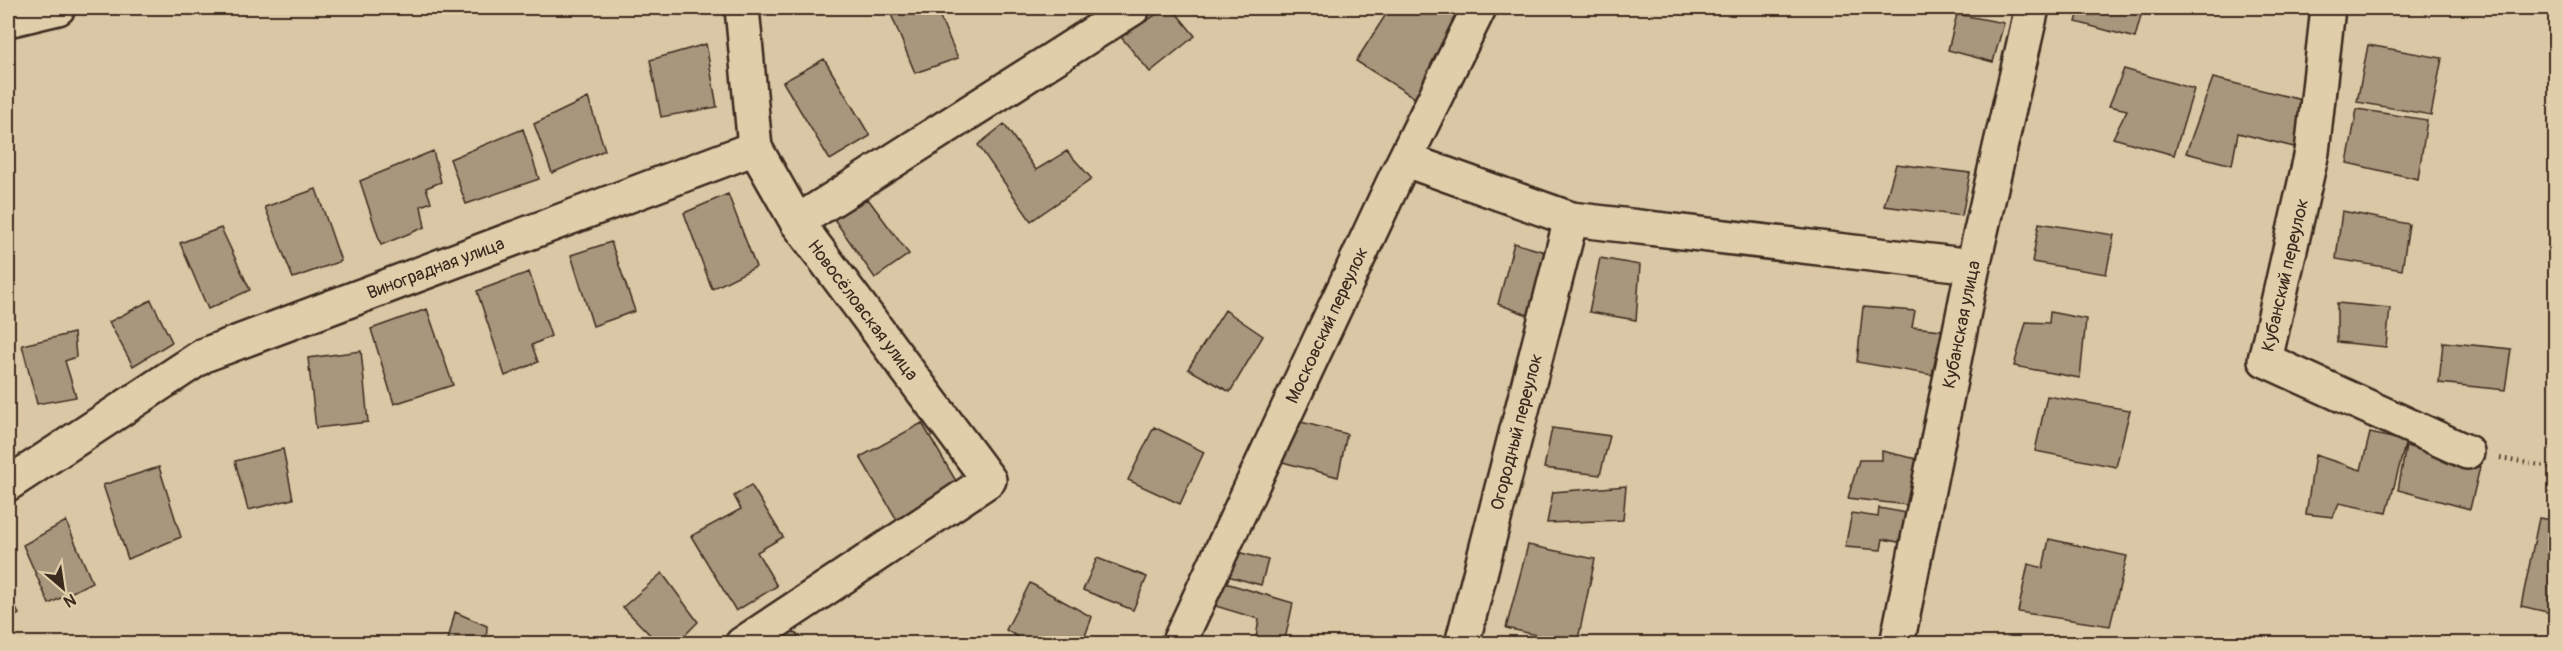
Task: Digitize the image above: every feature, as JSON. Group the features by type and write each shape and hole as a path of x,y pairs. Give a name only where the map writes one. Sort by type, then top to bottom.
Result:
{"street":[{"path":"8,20 58,8"},
{"path":"742,8 755,148 796,222"},
{"name":"Новосёловская улица","path":"742,644 989,480 796,222 1132,8"},
{"name":"Московский переулок","path":"1178,644 1479,8"},
{"name":"Кубанская улица","path":"1897,644 1973,266 2032,8"},
{"name":"Кубанский переулок","path":"2328,8 2312,152 2265,360 2467,452"},
{"name":"Виноградная улица","path":"8,484 204,355 755,148"},
{"path":"1406,160 1571,219 1973,266"},
{"name":"Огородный переулок","path":"1462,644 1571,219"}],"path":[{"path":"2467,452 2556,468"}],"building":[{"path":"936,8 958,58 915,73 889,9"},
{"path":"1166,8 1172,8 1195,36 1150,72 1121,37"},
{"path":"1390,8 1453,8 1467,16 1415,98 1356,61"},
{"path":"2080,8 2143,8 2135,38 2076,22"},
{"path":"1957,14 2004,23 1993,62 1948,50"},
{"path":"706,44 717,107 661,117 650,60"},
{"path":"2368,45 2442,58 2431,115 2357,102"},
{"path":"824,59 870,136 830,160 783,82"},
{"path":"2124,69 2194,89 2174,155 2113,138 2127,110 2109,106"},
{"path":"2213,78 2306,101 2294,147 2238,133 2232,165 2186,153"},
{"path":"588,98 605,150 552,173 534,124"},
{"path":"2357,109 2427,120 2418,179 2347,163"},
{"path":"1004,124 1036,170 1067,151 1092,179 1031,221 978,145"},
{"path":"523,129 539,179 466,204 450,159"},
{"path":"433,151 441,182 426,188 431,202 421,206 425,227 381,245 360,181"},
{"path":"1896,164 1970,173 1962,216 1884,206"},
{"path":"316,189 341,261 293,278 265,207"},
{"path":"728,194 756,267 712,289 684,213"},
{"path":"868,199 909,254 875,278 834,219"},
{"path":"2342,211 2409,224 2402,270 2336,259"},
{"path":"2039,223 2114,235 2106,274 2032,262"},
{"path":"221,228 250,290 208,309 180,243"},
{"path":"611,242 635,311 593,326 571,255"},
{"path":"1514,243 1552,254 1536,318 1498,304"},
{"path":"1600,258 1640,265 1636,320 1589,312"},
{"path":"529,272 551,336 532,345 538,362 505,376 477,291"},
{"path":"151,300 172,342 133,366 109,322"},
{"path":"2337,303 2390,308 2386,347 2337,342"},
{"path":"1863,307 1915,311 1912,327 1942,330 1932,375 1857,362"},
{"path":"427,309 453,385 394,404 371,329"},
{"path":"1225,310 1263,336 1230,392 1188,369"},
{"path":"2050,312 2086,319 2080,378 2014,366 2026,322 2049,323"},
{"path":"74,333 76,357 65,361 76,397 37,404 22,345"},
{"path":"2443,342 2511,349 2505,390 2439,383"},
{"path":"361,351 368,422 316,428 308,358"},
{"path":"2047,396 2130,410 2116,467 2035,451"},
{"path":"1278,416 1347,434 1338,477 1264,457"},
{"path":"922,423 956,481 897,520 860,457"},
{"path":"1154,427 1204,452 1180,504 1128,480"},
{"path":"1552,428 1610,436 1600,475 1544,468"},
{"path":"2370,433 2406,441 2387,513 2339,503 2333,517 2306,514 2315,455 2361,470"},
{"path":"2406,446 2480,467 2470,509 2398,490"},
{"path":"283,449 293,499 248,510 235,461"},
{"path":"1882,451 1917,459 1907,505 1848,498 1859,460 1882,460"},
{"path":"159,467 181,537 128,559 103,485"},
{"path":"751,485 783,537 757,552 777,586 736,611 691,536 741,509 734,496"},
{"path":"1626,486 1623,520 1547,523 1553,492"},
{"path":"1879,508 1907,513 1903,543 1883,539 1881,550 1845,547 1852,513 1878,517"},
{"path":"2539,518 2556,521 2556,614 2521,606"},
{"path":"66,521 92,582 49,604 23,545"},
{"path":"2049,539 2127,556 2110,626 2018,612 2028,564 2043,568"},
{"path":"1528,545 1595,559 1577,644 1506,628"},
{"path":"1215,546 1268,560 1261,585 1209,571"},
{"path":"1097,558 1147,577 1133,610 1083,590"},
{"path":"662,573 698,622 676,644 659,644 623,607"},
{"path":"1202,576 1293,603 1284,644 1255,644 1259,619 1199,601"},
{"path":"1030,583 1092,617 1082,644 1030,644 1006,630"},
{"path":"8,594 19,614 8,621"},
{"path":"455,612 487,626 486,644 447,644"},
{"path":"785,625 809,644 773,644"},
{"path":"1184,636 1216,644 1179,644"}]}
